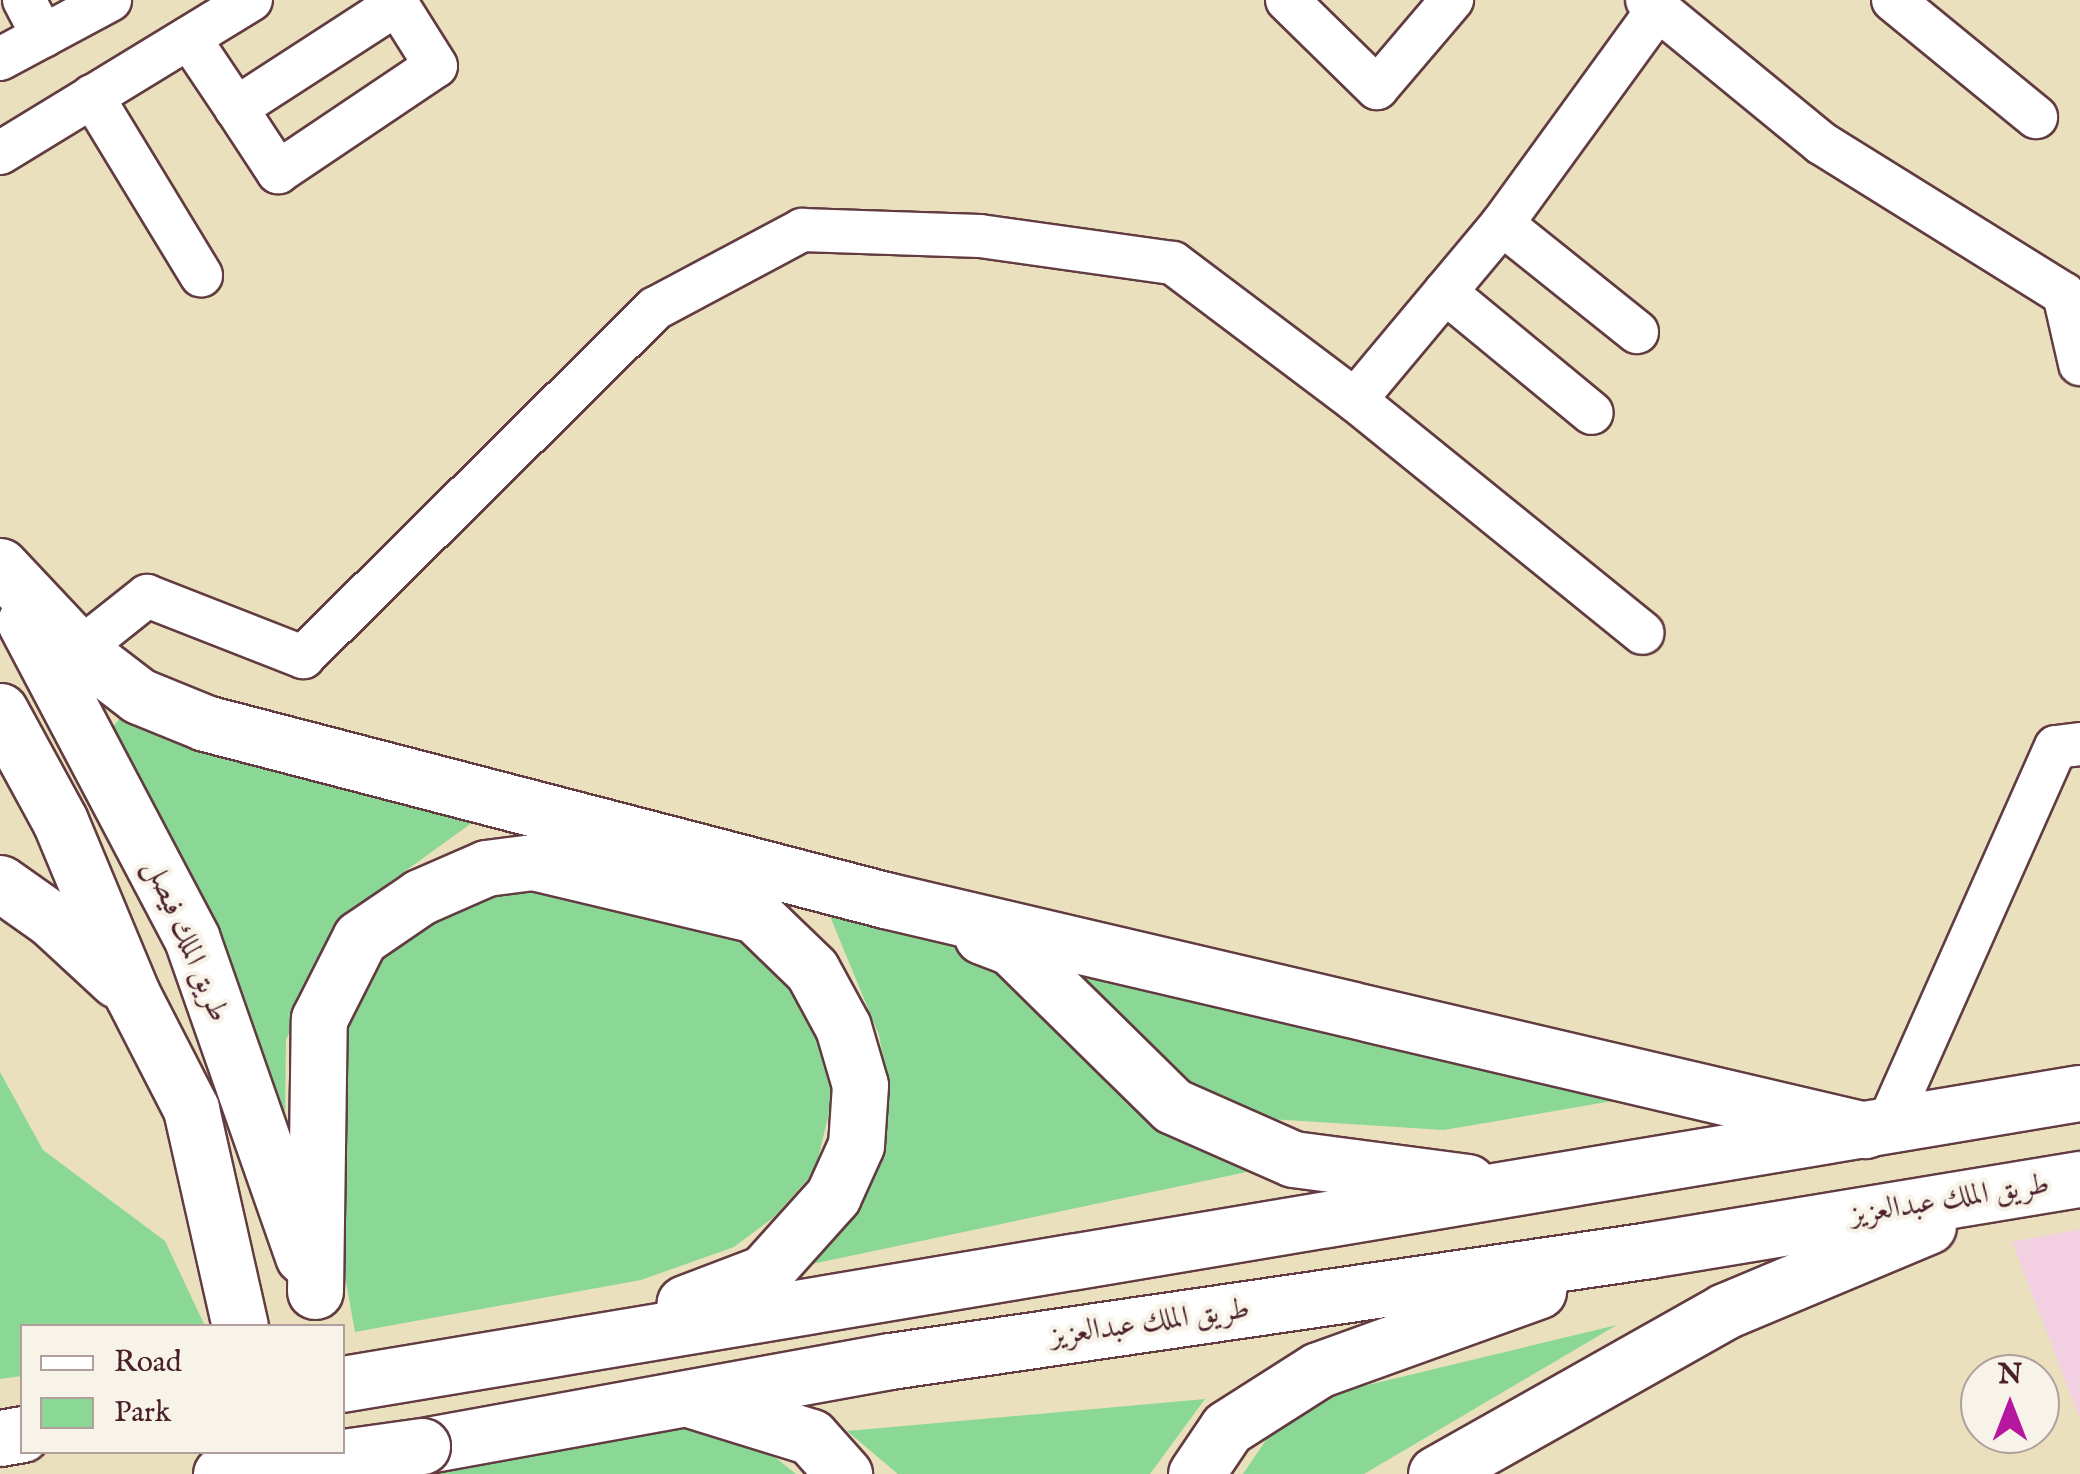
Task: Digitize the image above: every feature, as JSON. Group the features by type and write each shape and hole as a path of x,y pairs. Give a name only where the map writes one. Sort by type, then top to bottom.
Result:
{"highway":[{"path":"0,566 79,650 139,696 204,723 885,900 1876,1128"},
{"name":"طريق الملك فيصل","path":"0,578 82,721 192,940 317,1309"},
{"path":"0,710 60,821 132,994 191,1109 240,1324"},
{"path":"317,1309 318,1019 360,938 420,896 486,868 533,862 756,916 812,970 843,1026 860,1085 856,1145 833,1196 764,1273 568,1346"},
{"path":"0,883 51,919 132,994"},
{"path":"885,900 1011,947 1173,1106 1293,1158 1524,1190"},
{"path":"345,1384 1524,1190 2080,1094"},
{"name":"طريق الملك عبدالعزيز","path":"221,1474 422,1446 890,1361 1650,1250 2080,1178"},
{"path":"1436,1474 1724,1312 2014,1190"},
{"path":"1196,1474 1227,1428 1318,1370 1650,1250"},
{"path":"688,1398 811,1437 844,1474"}],"street":[{"path":"0,58 33,18 110,0"},
{"path":"0,153 250,0"},
{"path":"1287,0 1377,88 1452,0"},
{"path":"1894,0 2036,117"},
{"path":"1355,400 1502,224 1652,5 1821,143 2064,294 2080,364"},
{"path":"189,38 236,108"},
{"path":"92,96 201,274"},
{"path":"1502,224 1637,332"},
{"path":"79,650 146,596 304,657 656,308 802,230 980,236 1173,263 1355,400 1643,633"},
{"path":"1445,292 1592,414"},
{"path":"1876,1128 2056,747 2080,744"}],"shaded area":[{"path":"2080,1229 2080,1419 2060,1367 2060,1354 2055,1354 2012,1242"}],"green space":[{"path":"122,716 491,809 361,903 331,939 286,1040 285,1122 224,953 110,730"},
{"path":"549,877 756,930 824,1044 834,1092 815,1171 774,1217 734,1247 641,1280 355,1332 326,1170 332,1073 353,983 379,935 462,890"},
{"path":"827,909 981,947 1261,1169 793,1268 869,1174 885,1131 888,1086 879,1035"},
{"path":"1061,956 1624,1099 1444,1130 1222,1116 1184,1094"},
{"path":"0,1072 43,1150 165,1241 204,1324 20,1324 20,1376 0,1379"},
{"path":"1617,1325 1364,1474 1243,1474 1274,1428 1326,1395"},
{"path":"1205,1399 1150,1474 898,1474 847,1431"},
{"path":"687,1421 776,1458 796,1474 433,1474"}]}
